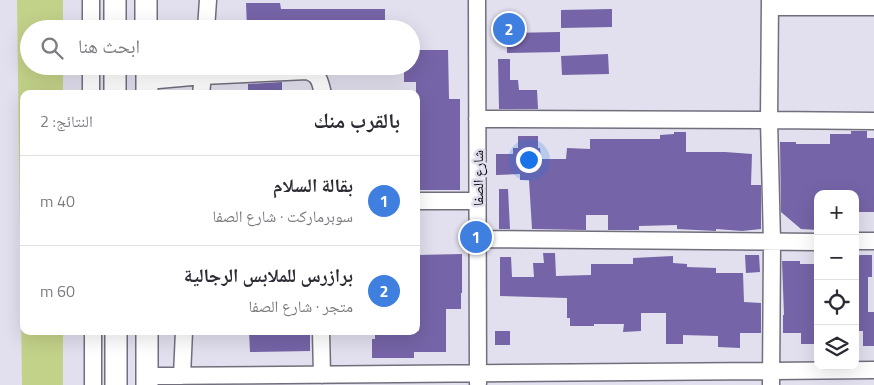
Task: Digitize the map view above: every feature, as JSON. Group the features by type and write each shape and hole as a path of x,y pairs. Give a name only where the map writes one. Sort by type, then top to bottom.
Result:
{"main road":[{"path":"115,0 115,20"},
{"path":"146,0 146,20"},
{"path":"116,335 116,385"},
{"path":"147,335 147,380"}],"street":[{"path":"91,0 91,20"},
{"path":"207,20 208,0"},
{"name":"شارع الصفا","path":"477,0 478,379"},
{"path":"771,378 770,4 874,7"},
{"path":"91,75 91,90"},
{"path":"147,80 178,75"},
{"path":"202,90 203,75"},
{"path":"317,75 321,90"},
{"path":"477,119 874,121"},
{"path":"420,201 477,201"},
{"path":"478,239 814,242"},
{"path":"859,241 874,241"},
{"path":"93,335 93,385"},
{"path":"182,376 184,335"},
{"path":"321,335 322,375"},
{"path":"147,380 182,376 225,380 322,375 395,380 771,378 874,370"}],"green space":[{"path":"17,0 63,0 63,20 20,20 20,75 63,75 63,90 20,90 20,231"},
{"path":"21,335 63,335 63,385 22,385"}],"building":[{"path":"246,3 280,3 281,9 385,9 385,20 247,20"},
{"path":"612,9 612,27 561,28 561,10"},
{"path":"560,32 560,52 507,53 507,33"},
{"path":"420,50 448,50 449,99 460,99 460,190 420,190 420,90 416,90 416,82 404,82 404,75 420,75"},
{"path":"608,54 609,74 562,75 561,56"},
{"path":"498,59 510,59 510,80 518,80 519,90 537,90 538,109 499,109"},
{"path":"282,82 282,90 248,90 248,84"},
{"path":"851,131 867,131 867,138 874,138 874,212 859,212 859,190 814,190 814,230 801,229 781,212 780,142 830,144 830,134 851,134"},
{"path":"674,132 686,132 686,152 752,154 751,185 761,185 761,229 742,231 716,229 716,231 677,229 677,225 639,226 639,230 608,230 608,215 586,215 586,230 532,229 529,180 520,180 520,174 496,175 496,154 513,154 513,148 518,148 518,136 538,136 538,148 540,148 541,159 566,159 567,148 590,149 590,139 660,139 660,135 674,134"},
{"path":"499,189 508,189 510,229 499,229"},
{"path":"543,253 555,253 556,276 591,275 591,264 633,264 633,258 673,256 673,263 687,264 687,267 716,268 716,273 743,273 744,302 761,303 761,333 740,333 740,348 718,347 718,336 683,335 683,344 666,344 666,313 641,313 641,331 623,332 624,324 570,326 570,318 567,318 567,298 500,296 500,257 511,257 512,277 534,277 533,263 544,263"},
{"path":"462,254 461,309 446,309 446,352 414,352 414,358 372,358 372,339 375,339 375,335 420,335 420,255"},
{"path":"745,255 759,255 760,272 746,273"},
{"path":"859,255 872,255 872,277 868,277 868,312 874,312 874,346 863,346 863,331 859,331"},
{"path":"782,261 800,261 800,264 814,264 814,344 801,344 801,333 783,333"},
{"path":"495,331 510,331 510,345 495,345"},
{"path":"249,335 310,335 310,351 250,352"}],"place":[{"name":"برازرس للملابس الرجالية","path":"509,29"},
{"name":"بقالة السلام","path":"476,237"}]}
